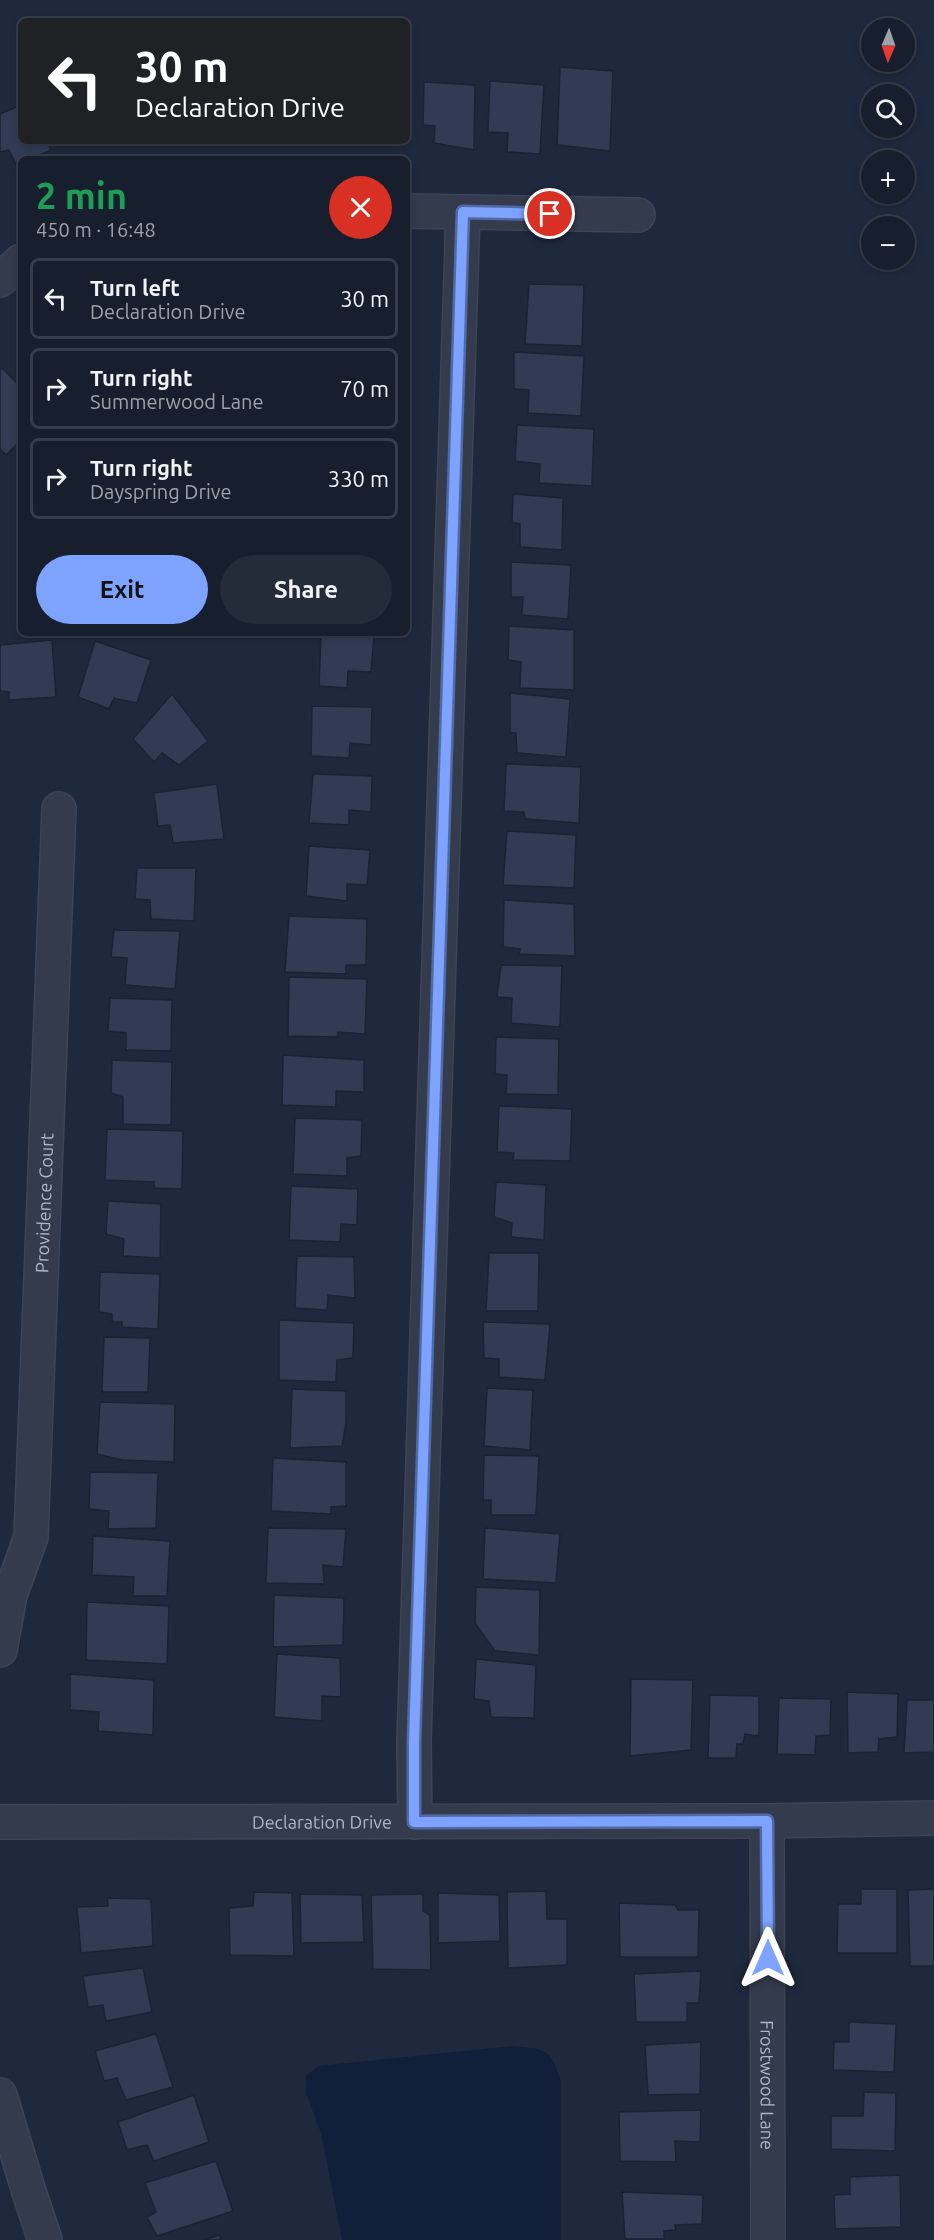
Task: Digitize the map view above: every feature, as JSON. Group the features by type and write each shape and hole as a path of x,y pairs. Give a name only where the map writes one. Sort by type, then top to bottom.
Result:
{"street":[{"path":"410,211 638,215"},
{"path":"414,1822 414,1730 463,212"},
{"path":"0,280 18,264"},
{"name":"Providence Court","path":"0,1650 5,1594 31,1537 60,808"},
{"name":"Declaration Drive","path":"0,1822 767,1821 934,1818"},
{"name":"Frostwood Lane","path":"767,1821 768,2240"},
{"path":"0,2094 45,2240"}],"water":[{"path":"512,2046 539,2049 545,2052 553,2062 561,2081 561,2240 342,2240 321,2133 306,2093 306,2076 318,2066"}],"building":[{"path":"560,67 613,71 610,151 557,145"},
{"path":"490,81 544,85 540,154 507,152 508,133 488,132"},
{"path":"424,82 475,85 474,150 434,143 435,126 423,125"},
{"path":"18,106 18,144 48,144 51,150 38,156 18,156 17,166 9,150 0,152 0,114"},
{"path":"529,284 584,285 582,346 525,344"},
{"path":"514,352 584,356 581,416 528,413 529,390 514,389"},
{"path":"2,368 18,384 18,443 6,455 0,449 0,370"},
{"path":"517,425 594,429 592,486 539,483 540,464 515,461"},
{"path":"513,494 563,498 562,550 520,547 520,524 512,522"},
{"path":"511,562 571,565 568,619 522,615 523,597 511,597"},
{"path":"509,626 574,630 574,690 520,688 521,662 508,660"},
{"path":"321,636 374,636 371,672 348,671 347,688 319,686"},
{"path":"52,640 56,697 9,700 9,692 0,691 0,645"},
{"path":"95,641 151,660 137,703 114,698 109,709 78,697"},
{"path":"510,693 570,699 566,757 517,753 516,733 510,733"},
{"path":"172,694 208,741 179,765 162,753 154,762 133,739"},
{"path":"312,706 372,707 371,745 350,743 349,758 311,756"},
{"path":"506,764 581,767 579,823 525,819 524,812 504,811"},
{"path":"313,774 372,776 371,812 349,810 349,825 309,823"},
{"path":"217,784 224,839 173,843 170,825 158,826 154,793"},
{"path":"507,831 576,835 574,888 503,885"},
{"path":"309,846 370,850 367,885 347,884 347,901 306,896"},
{"path":"137,868 196,868 194,921 151,919 150,900 135,899"},
{"path":"504,900 574,904 575,956 519,954 520,949 503,947"},
{"path":"289,916 367,919 366,965 346,965 346,974 285,972"},
{"path":"114,930 180,931 175,989 125,985 127,958 111,957"},
{"path":"501,965 562,966 560,1027 511,1023 512,998 497,997"},
{"path":"289,977 367,979 365,1034 338,1032 338,1037 288,1036"},
{"path":"110,998 172,1000 171,1051 126,1050 126,1033 108,1031"},
{"path":"496,1037 559,1039 558,1095 506,1094 507,1075 495,1074"},
{"path":"283,1055 364,1060 364,1092 336,1091 336,1107 282,1105"},
{"path":"112,1060 172,1062 171,1125 123,1124 123,1097 111,1093"},
{"path":"499,1106 572,1109 570,1161 513,1160 514,1153 497,1152"},
{"path":"295,1118 362,1120 361,1156 347,1158 347,1176 293,1174"},
{"path":"107,1129 183,1131 182,1189 154,1188 154,1182 105,1180"},
{"path":"496,1182 546,1185 544,1240 511,1237 512,1223 494,1217"},
{"path":"291,1186 358,1189 357,1225 341,1224 340,1242 289,1240"},
{"path":"108,1201 161,1204 160,1258 123,1256 124,1239 106,1234"},
{"path":"489,1253 539,1253 538,1311 486,1311"},
{"path":"297,1256 354,1257 355,1298 328,1295 327,1310 295,1308"},
{"path":"100,1272 160,1274 158,1329 122,1327 122,1322 112,1322 112,1314 99,1312"},
{"path":"279,1320 354,1323 353,1358 337,1360 336,1382 279,1380"},
{"path":"483,1322 550,1324 545,1380 499,1377 499,1359 484,1358"},
{"path":"104,1337 150,1338 148,1392 102,1392"},
{"path":"487,1388 533,1390 530,1450 484,1446"},
{"path":"292,1389 346,1391 346,1422 342,1446 290,1448"},
{"path":"100,1402 175,1404 174,1462 122,1460 97,1454"},
{"path":"484,1455 539,1456 536,1515 491,1515 491,1500 483,1500"},
{"path":"273,1458 346,1462 346,1506 331,1507 331,1514 271,1511"},
{"path":"90,1472 158,1473 156,1528 108,1529 109,1511 89,1509"},
{"path":"268,1528 346,1529 343,1567 323,1565 324,1584 266,1583"},
{"path":"485,1528 560,1534 556,1583 483,1579"},
{"path":"93,1536 170,1541 167,1596 133,1596 134,1577 92,1575"},
{"path":"476,1587 540,1590 539,1655 495,1651 475,1623"},
{"path":"274,1595 344,1598 343,1645 273,1647"},
{"path":"87,1602 169,1606 167,1664 86,1660"},
{"path":"277,1654 340,1658 341,1697 322,1696 322,1721 274,1717"},
{"path":"476,1659 536,1665 534,1718 491,1717 489,1701 474,1699"},
{"path":"70,1674 154,1680 153,1735 98,1731 99,1712 70,1710"},
{"path":"631,1679 693,1680 691,1750 630,1756"},
{"path":"847,1692 898,1694 897,1737 879,1739 878,1752 848,1753"},
{"path":"710,1695 759,1696 759,1736 745,1734 743,1744 737,1744 736,1758 708,1758"},
{"path":"779,1698 831,1699 830,1735 816,1736 815,1755 777,1754"},
{"path":"907,1700 934,1700 934,1752 904,1753"},
{"path":"861,1889 897,1889 897,1953 837,1953 838,1904 861,1904"},
{"path":"934,1889 934,1966 910,1966 908,1890"},
{"path":"546,1891 547,1919 567,1919 567,1965 508,1968 507,1892"},
{"path":"254,1892 292,1893 294,1956 230,1955 229,1908 253,1906"},
{"path":"438,1893 499,1895 500,1941 438,1943"},
{"path":"300,1894 362,1895 364,1942 301,1943"},
{"path":"423,1894 423,1911 430,1915 431,1970 373,1969 371,1895"},
{"path":"107,1898 151,1899 153,1946 81,1953 77,1907 108,1906"},
{"path":"619,1903 675,1905 678,1910 699,1910 698,1957 620,1957"},
{"path":"143,1968 152,2012 106,2021 103,2005 88,2007 83,1976"},
{"path":"701,1971 699,2003 687,2003 687,2022 636,2022 634,1974"},
{"path":"849,2022 896,2024 894,2072 833,2070 834,2042 849,2042"},
{"path":"156,2034 173,2087 126,2100 117,2078 104,2081 95,2051"},
{"path":"701,2042 700,2094 648,2095 645,2045"},
{"path":"864,2092 896,2093 895,2151 831,2149 831,2116 863,2116"},
{"path":"194,2095 209,2142 154,2161 147,2145 127,2150 118,2122"},
{"path":"701,2110 700,2142 675,2141 676,2162 620,2161 619,2112"},
{"path":"216,2161 233,2211 157,2236 147,2217 156,2212 145,2183"},
{"path":"900,2175 901,2227 835,2229 834,2195 850,2194 850,2177"},
{"path":"622,2192 703,2195 702,2224 675,2225 676,2230 664,2231 664,2239 625,2239"},
{"path":"220,2235 221,2240 203,2240"}],"route":[{"path":"550,214 463,212 414,1742 414,1822 767,1821 768,1958"}]}
